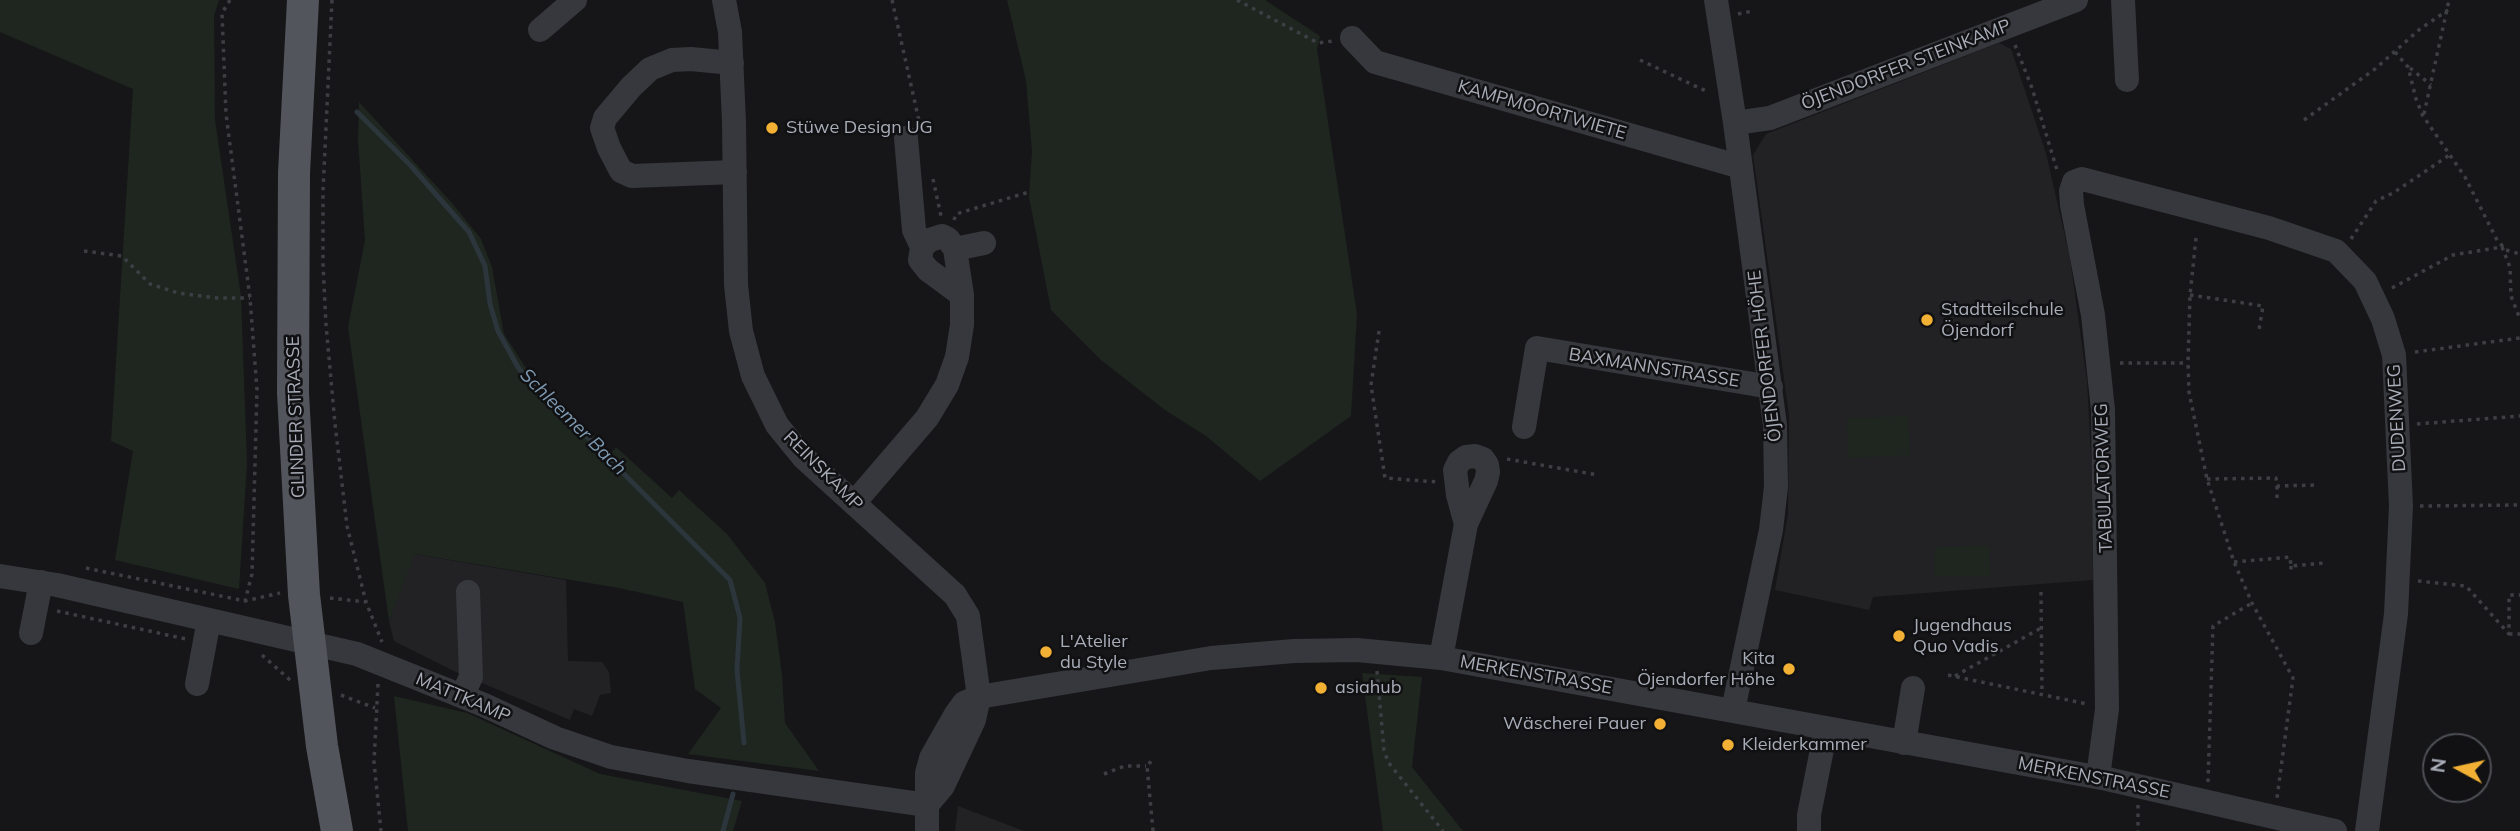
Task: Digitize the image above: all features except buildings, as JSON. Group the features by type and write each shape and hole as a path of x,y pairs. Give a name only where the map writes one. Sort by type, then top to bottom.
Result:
{"main road":[{"name":"GLINDER STRASSE","path":"303,0 294,185 293,379 302,579 322,746 337,831"}],"street":[{"path":"540,30 575,0"},
{"name":"REINSKAMP","path":"724,0 732,63 736,285 741,331 753,376 777,425 803,457 955,595 968,616 979,697"},
{"name":"ÖJENDORFER HÖHE","path":"1716,0 1775,425 1776,487 1771,530 1733,710"},
{"name":"ÖJENDORFER STEINKAMP","path":"1733,114 1770,118 2076,0"},
{"path":"2123,0 2127,80"},
{"name":"KAMPMOORTWIETE","path":"1352,38 1375,62 1741,167"},
{"path":"732,63 672,60 650,69 605,118 602,128 621,171 632,176 735,172"},
{"path":"914,134 914,230 942,243 985,243"},
{"name":"DUDENWEG","path":"2074,181 2093,181 2270,228 2336,251 2365,281 2383,319 2394,355 2401,506 2396,614 2367,831"},
{"name":"TABULATORWEG","path":"2074,181 2071,205 2093,316 2104,437 2106,709 2098,777"},
{"path":"854,503 927,418 947,385 957,357 962,325 962,295 942,243"},
{"path":"942,243 920,260 928,270 962,295"},
{"name":"BAXMANNSTRASSE","path":"1524,427 1537,348 1771,387"},
{"path":"1441,658 1466,524 1486,481 1487,465 1483,459 1466,457 1459,462 1455,470 1466,524"},
{"name":"MATTKAMP","path":"0,576 41,582 357,654 462,696 555,738 611,757 688,771 927,805"},
{"path":"31,633 41,582"},
{"path":"462,696 471,677 468,592"},
{"path":"197,684 209,620"},
{"name":"MERKENSTRASSE","path":"979,697 1211,659 1294,651 1357,649 1441,658 2098,777 2335,831"},
{"path":"1904,743 1913,688"},
{"path":"927,831 927,773 937,746 964,704 979,697"},
{"path":"1809,831 1809,815 1826,729"}],"path":[{"path":"77,566 245,601 252,574 257,390 250,298 226,114 222,13 230,0"},
{"path":"332,0 323,191 326,325 347,526 366,603 382,640 375,708 374,762 381,831"},
{"path":"892,0 914,134"},
{"path":"1237,0 1318,43 1352,38"},
{"path":"2423,116 2449,0"},
{"path":"2304,120 2375,69 2420,29 2448,10"},
{"path":"2008,26 2032,88 2057,170 2074,181"},
{"path":"2395,52 2408,67 2431,85"},
{"path":"1640,60 1733,114"},
{"path":"2408,67 2423,116 2451,154 2502,247 2510,267 2511,296 2520,319"},
{"path":"2341,256 2376,201 2393,193 2451,154"},
{"path":"930,170 942,223 942,243"},
{"path":"942,243 956,214 1029,192"},
{"path":"2196,238 2190,295 2189,392 2207,479 2234,562 2252,603 2293,678 2275,817"},
{"path":"2373,298 2453,255 2502,247 2520,254"},
{"path":"84,251 122,256 150,284 178,293 217,298 250,298"},
{"path":"2190,295 2263,306 2259,330"},
{"path":"1379,331 1371,385 1385,478 1456,483"},
{"path":"2394,355 2520,338"},
{"path":"2098,364 2188,363"},
{"path":"2398,426 2520,416"},
{"path":"1487,465 1495,457 1598,475"},
{"path":"2207,479 2277,478 2277,498"},
{"path":"2277,486 2318,485"},
{"path":"2401,506 2520,505"},
{"path":"2234,562 2290,557 2291,574"},
{"path":"2291,566 2324,563"},
{"path":"2398,578 2466,586 2509,634 2520,634"},
{"path":"2041,592 2042,694"},
{"path":"2509,634 2510,594 2520,595"},
{"path":"2208,802 2213,626 2252,603"},
{"path":"1955,676 2041,628"},
{"path":"1376,651 1384,750 1388,762 1443,831"},
{"path":"1948,675 2106,709"},
{"path":"1153,759 1147,766 1153,831"},
{"path":"1104,774 1125,766 1147,766"}],"shaded area":[{"path":"0,0 219,0 214,16 215,120 241,296 247,464 239,589 115,560 133,451 111,441 133,89 0,32"},
{"path":"1007,0 1265,0 1320,36 1317,49 1357,314 1351,416 1260,481 1206,436 1165,410 1101,360 1051,310 1029,197 1032,151 1026,81"},
{"name":"Stadtteilschule Öjendorf","path":"1999,43 2011,49 2046,153 2070,258 2087,381 2092,474 2093,580 1873,597 1869,610 1775,590 1788,514 1789,415 1753,155 1766,134"},
{"path":"359,102 452,203 481,239 492,267 504,334 526,368 611,453 616,447 672,498 679,490 727,534 765,583 775,622 785,723 819,771 688,754 721,708 695,689 683,602 619,588 415,554 389,621 348,327 365,240 358,140"},
{"path":"1908,416 1910,455 1848,458 1847,418"},
{"path":"1989,546 1990,576 1935,576 1935,547"},
{"path":"414,554 566,580 568,661 602,662 609,672 611,693 600,695 592,716 574,709 570,720 458,673 394,641 389,621"},
{"path":"1362,673 1422,677 1412,767 1463,831 1383,831"},
{"path":"394,696 467,713 600,774 742,801 733,831 408,831"},
{"path":"958,806 1024,831 955,831"}],"waterway":[{"name":"Schleemer Bach","path":"357,112 411,166 469,232 485,266 490,304 498,331 519,369 730,580 740,618 737,670 744,743"},
{"name":"Schleemer Bach","path":"723,831 733,794"}],"place":[{"name":"Stüwe Design UG","path":"772,128"},
{"name":"Stadtteilschule Öjendorf","path":"1927,320"},
{"name":"Jugendhaus Quo Vadis","path":"1899,636"},
{"name":"L'Atelier du Style","path":"1046,652"},
{"name":"Kita Öjendorfer Höhe","path":"1789,669"},
{"name":"asiahub","path":"1321,688"},
{"name":"Wäscherei Pauer","path":"1660,724"},
{"name":"Kleiderkammer","path":"1728,745"}]}
